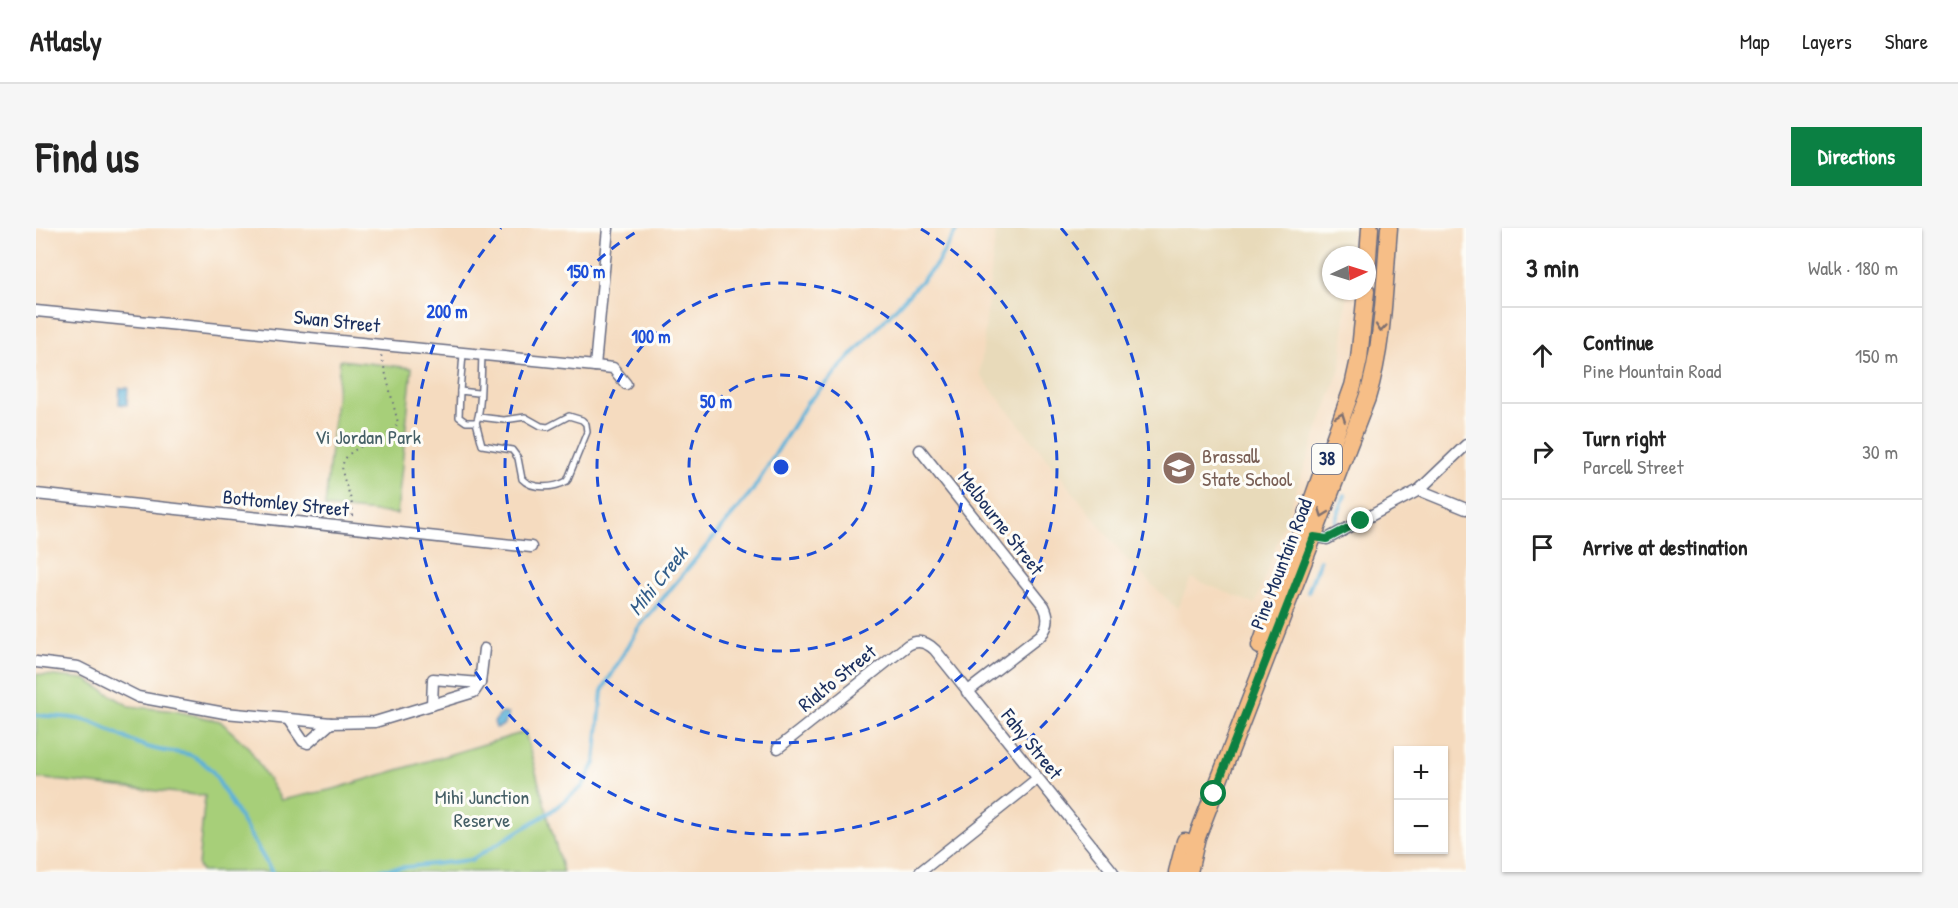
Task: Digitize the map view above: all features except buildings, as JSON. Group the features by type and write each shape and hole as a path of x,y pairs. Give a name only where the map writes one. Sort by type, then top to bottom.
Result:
{"main road":[{"path":"1369,246 1370,228"},
{"name":"Pine Mountain Road","path":"1177,872 1187,834 1254,663 1376,368 1389,228"},
{"name":"Pine Mountain Road","path":"1189,872 1197,837 1307,535 1353,386 1359,359 1365,300"}],"street":[{"path":"596,366 608,228"},
{"name":"Swan Street","path":"36,310 613,368 626,384"},
{"path":"1307,535 1327,539 1419,490 1466,445"},
{"name":"Melbourne Street","path":"920,450 1044,606 1048,621 1041,634 967,692"},
{"path":"1419,490 1466,509"},
{"name":"Bottomley Street","path":"36,494 531,548"},
{"name":"Fahy Street","path":"921,641 935,650 1113,872"},
{"name":"Rialto Street","path":"778,748 908,645 921,641"},
{"path":"36,662 78,668 138,697 225,713 332,723 375,722 474,692 480,682 484,649"},
{"path":"432,705 433,679 480,682"},
{"path":"288,719 303,741 308,743 332,723"},
{"path":"920,872 1037,779"}],"lane":[{"path":"463,352 459,417 466,422 478,420 504,420 525,417 548,427 569,416 577,417 586,424 587,432 567,481 554,486 531,486 522,479 518,458 512,450 482,445 478,420 481,402 478,393 482,354"},
{"path":"460,391 478,393"}],"path":[{"path":"351,528 353,511 342,473 343,461 349,452 387,434 398,423 381,362 381,344"}],"shaded area":[{"name":"Brassall State School","path":"996,228 1352,228 1351,246 1322,246 1322,300 1346,300 1341,366 1255,604 1191,578 1177,609 1128,561 980,375"}],"green space":[{"name":"Vi Jordan Park","path":"340,360 412,368 397,514 325,507"},
{"name":"Mihi Junction Reserve","path":"36,674 85,679 129,706 175,711 220,721 249,748 281,800 334,789 525,732 563,872 202,872 198,866 205,796 36,778"}],"water":[{"path":"120,388 128,388 127,405 119,404"},
{"path":"502,713 508,714 508,719 502,726 496,728 494,722"}],"waterway":[{"name":"Mihi Creek","path":"360,872 471,860 550,812 582,787 595,763 602,691 639,627 753,490 807,403 936,265 958,228"},
{"path":"1335,522 1345,495"},
{"path":"1308,592 1320,560"},
{"path":"36,715 84,720 147,747 186,754 198,759 213,772 272,872"}],"place":[{"name":"Brassall State School","path":"1179,468"}],"route":[{"path":"1214,794 1314,537 1327,539 1361,521"}]}
